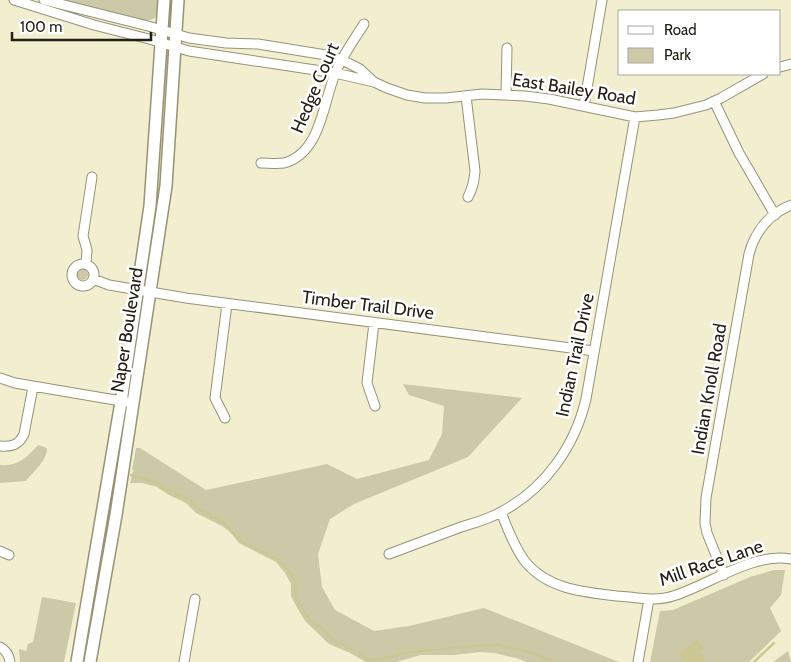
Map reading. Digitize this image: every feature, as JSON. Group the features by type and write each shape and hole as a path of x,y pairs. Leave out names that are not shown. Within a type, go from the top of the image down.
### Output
{"main road":[{"name":"Naper Boulevard","path":"76,662 121,402 150,206 164,0"},
{"name":"Naper Boulevard","path":"90,662 116,515 166,186 178,0"}],"street":[{"name":"East Bailey Road","path":"14,0 94,25 189,51 335,73 374,82 397,92 418,97 446,98 480,94 506,95 549,99 635,116 674,113 706,105 750,77"},
{"name":"East Bailey Road","path":"44,0 189,38 226,44 258,44 326,56 342,60 363,71 374,82"},
{"path":"584,106 602,0"},
{"name":"Hedge Court","path":"260,163 285,162 305,150 312,141 320,124 335,73 364,24"},
{"path":"506,95 507,48"},
{"path":"466,96 475,171 474,182 468,197"},
{"path":"714,101 739,153 775,214"},
{"name":"Indian Trail Drive","path":"389,554 500,512 521,499 540,483 570,443 583,410 635,116"},
{"path":"86,264 87,250 83,236 92,177"},
{"name":"Indian Knoll Road","path":"724,575 705,523 706,498 752,244 762,227 775,214 791,205"},
{"path":"82,263 86,264 93,268 94,279 90,284 82,286 75,282 72,273 75,267 82,263"},
{"name":"Timber Trail Drive","path":"94,279 108,285 227,304 594,351"},
{"path":"225,418 215,398 227,304"},
{"path":"374,323 367,384 375,406"},
{"path":"0,378 33,387 133,403"},
{"path":"0,446 14,446 22,438 33,387"},
{"name":"Mill Race Lane","path":"500,512 515,546 524,560 550,582 584,592 658,599 675,596 762,560 791,559"},
{"path":"184,662 195,599"},
{"path":"638,662 649,599"},
{"path":"0,647 9,656 10,662"}],"green space":[{"path":"60,0 160,0 159,11 156,17 145,20"},
{"path":"80,268 84,268 88,274 84,280 80,280 76,276 76,272"},
{"path":"403,384 522,398 468,457 354,504 330,519 318,554 322,587 335,610 374,631 409,626 484,608 619,662 527,662 494,653 481,652 454,655 421,655 396,662 366,662 329,644 305,621 291,596 291,584 276,562 239,543 222,526 196,513 186,503 157,487 142,483 130,483 133,471 135,471 132,470 136,448 140,448 206,490 327,464 357,479 429,460 442,434 444,406 409,395"},
{"path":"38,445 47,448 45,457 40,466 26,481 0,483 0,465 17,463"},
{"path":"774,570 785,570 781,595 770,608 781,631 749,662 650,662 660,611 673,610 750,577"},
{"path":"42,597 76,603 64,662 20,662 19,649 26,651 28,644 33,642"},
{"path":"788,651 791,662 773,662"}],"shaded area":[{"path":"696,639 704,647 700,652 709,662 685,662 679,655"}],"waterway":[{"path":"131,475 158,483 161,487 189,500 197,508 224,523 242,542 280,560 296,583 295,597 311,622 319,626 337,643 370,660 403,653 498,645 526,651 555,662"},
{"path":"754,662 774,643"}]}
